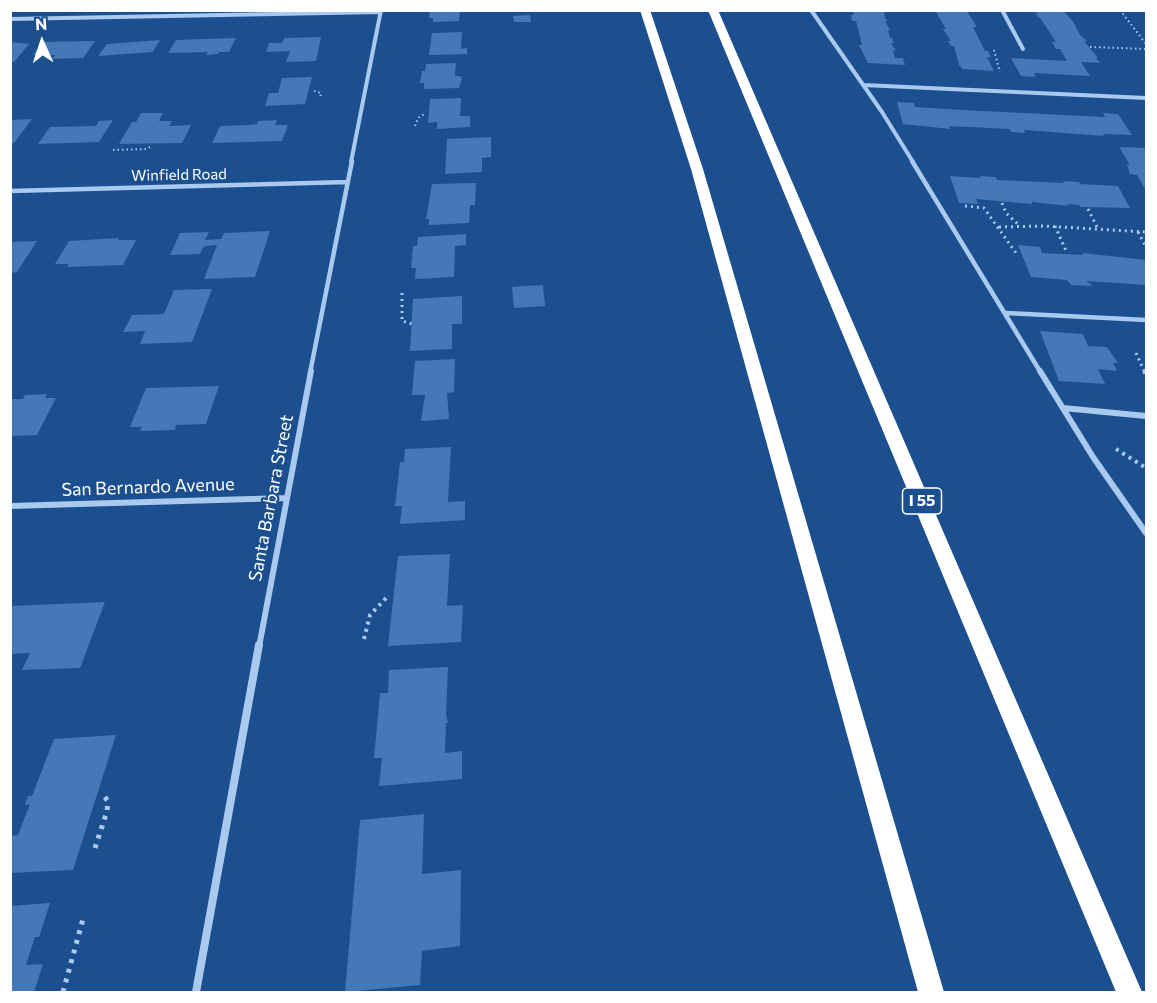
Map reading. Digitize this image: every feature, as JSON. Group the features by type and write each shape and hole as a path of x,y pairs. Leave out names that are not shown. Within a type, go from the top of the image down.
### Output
{"highway":[{"path":"645,10 697,169 931,993"},
{"name":"I 55","path":"713,10 1129,993"}],"street":[{"path":"811,10 839,53 863,84 1093,457 1146,533"},
{"path":"1002,10 1023,49"},
{"path":"10,19 381,11"},
{"name":"Santa Barbara Street","path":"196,993 286,498 381,11"},
{"path":"863,84 1146,98"},
{"name":"Winfield Road","path":"10,191 348,182"},
{"path":"1006,313 1146,320"},
{"path":"1063,408 1146,416"},
{"name":"San Bernardo Avenue","path":"10,506 286,498"}],"path":[{"path":"1120,10 1146,44"},
{"path":"1090,47 1146,49"},
{"path":"314,91 321,93 320,99"},
{"path":"415,126 418,118 426,113"},
{"path":"113,150 146,149 152,146"},
{"path":"1002,203 1006,213 1021,226"},
{"path":"961,205 984,208 1016,253"},
{"path":"1088,209 1098,229"},
{"path":"1055,226 1067,253"},
{"path":"999,227 1055,226 1146,232"},
{"path":"1138,232 1146,247"},
{"path":"402,293 402,321 412,324"},
{"path":"1136,353 1146,375"},
{"path":"1113,447 1146,468"},
{"path":"364,639 370,615 387,597"},
{"path":"95,848 107,811 108,801 103,795"},
{"path":"63,993 83,919"}],"building":[{"path":"430,10 460,10 459,21 433,22 433,18 429,18"},
{"path":"853,10 884,10 890,38 894,43 891,43 896,51 893,50 895,58 903,58 905,65 868,63 859,45 862,45 856,21 852,21"},
{"path":"938,10 966,10 977,27 973,27 985,51 988,51 991,57 987,57 994,71 963,69 959,65 954,46 951,46 948,41 951,41 936,12"},
{"path":"1036,10 1063,10 1074,23 1100,63 1081,62 1090,76 1034,73 1036,77 1021,76 1011,58 1067,61 1060,49 1056,49 1052,42 1056,42 1041,19 1034,13 1038,14"},
{"path":"530,15 531,22 514,22 513,16"},
{"path":"462,32 461,49 467,48 467,54 429,55 432,33"},
{"path":"321,37 316,61 286,62 290,51 266,52 269,43 282,43 284,38"},
{"path":"236,38 229,52 206,55 208,52 168,53 176,40"},
{"path":"160,40 153,52 98,56 107,44"},
{"path":"95,41 83,58 52,59 55,55 33,55 43,42"},
{"path":"10,42 29,44 14,62 10,62"},
{"path":"456,63 455,76 460,76 462,79 459,88 424,89 424,83 420,83 426,64"},
{"path":"312,77 305,104 265,106 269,93 278,93 282,78"},
{"path":"461,98 460,116 470,116 470,127 437,129 437,122 428,123 430,99"},
{"path":"897,102 914,103 915,107 962,110 1105,117 1103,113 1118,114 1132,135 1103,134 1104,136 1024,130 1025,133 1012,132 1009,129 949,126 950,129 903,124"},
{"path":"141,113 163,113 159,121 172,121 169,126 191,125 182,143 119,144 132,122 136,122"},
{"path":"32,119 14,143 10,143 10,120"},
{"path":"113,120 99,142 38,144 50,127 96,126 99,121"},
{"path":"277,120 275,125 288,125 282,141 212,143 220,126 250,125 257,124 258,121"},
{"path":"491,137 491,157 482,158 482,172 445,174 447,139"},
{"path":"1119,147 1146,148 1146,191 1137,175 1130,174 1127,164 1130,165"},
{"path":"950,176 1118,186 1130,208 1081,207 1067,204 1068,206 976,199 978,204 959,203"},
{"path":"476,183 475,205 470,205 469,223 429,225 429,219 426,219 432,184"},
{"path":"270,231 255,277 204,279 217,245 204,246 200,254 170,255 180,233 209,232 205,240 221,239 224,233"},
{"path":"466,234 466,245 455,246 454,277 415,279 416,268 411,268 413,246 417,246 418,237"},
{"path":"119,238 118,240 136,240 123,265 67,267 69,264 55,264 69,241"},
{"path":"37,241 17,272 10,273 10,242"},
{"path":"1018,245 1040,247 1042,253 1083,255 1082,253 1146,260 1146,285 1086,281 1093,286 1071,285 1067,280 1031,277"},
{"path":"543,285 545,306 514,308 512,287"},
{"path":"212,289 192,342 140,344 145,331 123,332 132,315 164,314 174,290"},
{"path":"462,296 462,324 452,324 452,349 410,351 413,299"},
{"path":"1040,331 1083,334 1088,346 1107,347 1118,363 1113,363 1117,371 1098,369 1105,384 1059,381"},
{"path":"455,359 454,392 447,393 449,419 421,421 425,395 412,395 415,361"},
{"path":"219,386 206,424 176,425 175,430 140,431 142,427 130,427 146,388"},
{"path":"47,394 45,398 56,398 37,435 10,436 10,399 23,399 25,395"},
{"path":"451,447 448,502 465,501 465,520 400,524 402,506 395,506 400,462 404,462 405,449"},
{"path":"450,554 447,606 463,605 461,642 388,646 398,556"},
{"path":"105,602 80,668 22,670 30,653 10,654 10,606"},
{"path":"448,667 446,715 448,723 446,723 445,753 462,751 462,779 379,786 382,758 374,758 380,693 388,693 389,670"},
{"path":"116,735 73,870 10,873 10,836 18,835 30,804 25,805 28,796 32,796 54,739"},
{"path":"424,814 422,874 461,870 460,946 422,951 420,985 345,992 360,820"},
{"path":"50,903 39,937 35,937 26,965 43,964 34,992 10,992 10,906"}]}
